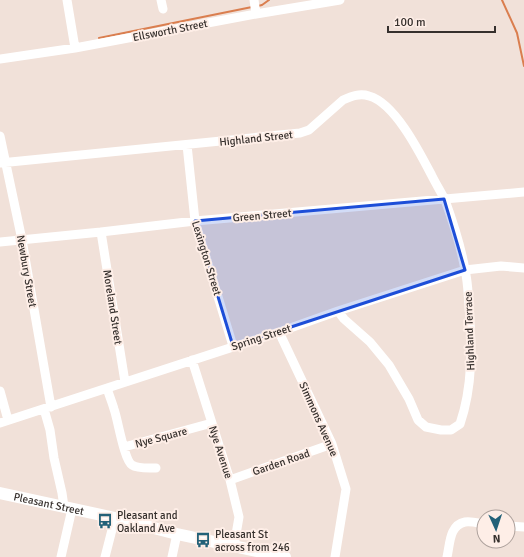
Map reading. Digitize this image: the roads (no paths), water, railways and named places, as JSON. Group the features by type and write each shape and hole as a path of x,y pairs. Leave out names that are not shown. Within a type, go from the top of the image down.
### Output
{"main road":[{"name":"Pleasant Street","path":"0,493 115,518 177,534 285,557"}],"street":[{"path":"67,0 75,48"},
{"name":"Ellsworth Street","path":"0,59 75,48 255,7 340,0"},
{"name":"Highland Street","path":"3,162 300,133 309,130 344,100 356,95 370,96 384,105 400,122 422,157 444,199 465,270"},
{"name":"Newbury Street","path":"0,136 3,162 22,240 54,458 62,493 68,508"},
{"name":"Lexington Street","path":"187,145 195,221 233,346"},
{"name":"Green Street","path":"0,242 195,221 524,192"},
{"name":"Moreland Street","path":"101,232 126,382"},
{"name":"Spring Street","path":"4,422 233,346 280,332 338,310 465,270 501,266 524,268"},
{"name":"Highland Terrace","path":"338,310 344,319 370,342 389,365 409,399 418,420 426,427 451,430 460,424 465,409 469,386 472,351 465,270"},
{"name":"Simmons Avenue","path":"280,332 332,444 346,489 334,557"},
{"name":"Nye Avenue","path":"192,360 230,480 239,517 234,546"},
{"name":"Nye Square","path":"107,388 115,409 124,448 212,423"},
{"path":"0,391 4,422"},
{"name":"Garden Road","path":"230,480 332,444"},
{"path":"124,448 128,461 132,465 141,468 156,468"},
{"path":"61,557 68,508"},
{"path":"105,557 115,518"},
{"path":"447,557 452,531 457,525 465,522 476,523"},
{"path":"172,557 177,534"}],"waterway":[{"path":"258,6 269,0"},
{"path":"502,0 517,33 524,66"},
{"path":"99,38 252,7"}],"place":[{"name":"Pleasant and Oakland Ave","path":"105,521"},
{"name":"Pleasant St across from 246","path":"203,540"}]}
